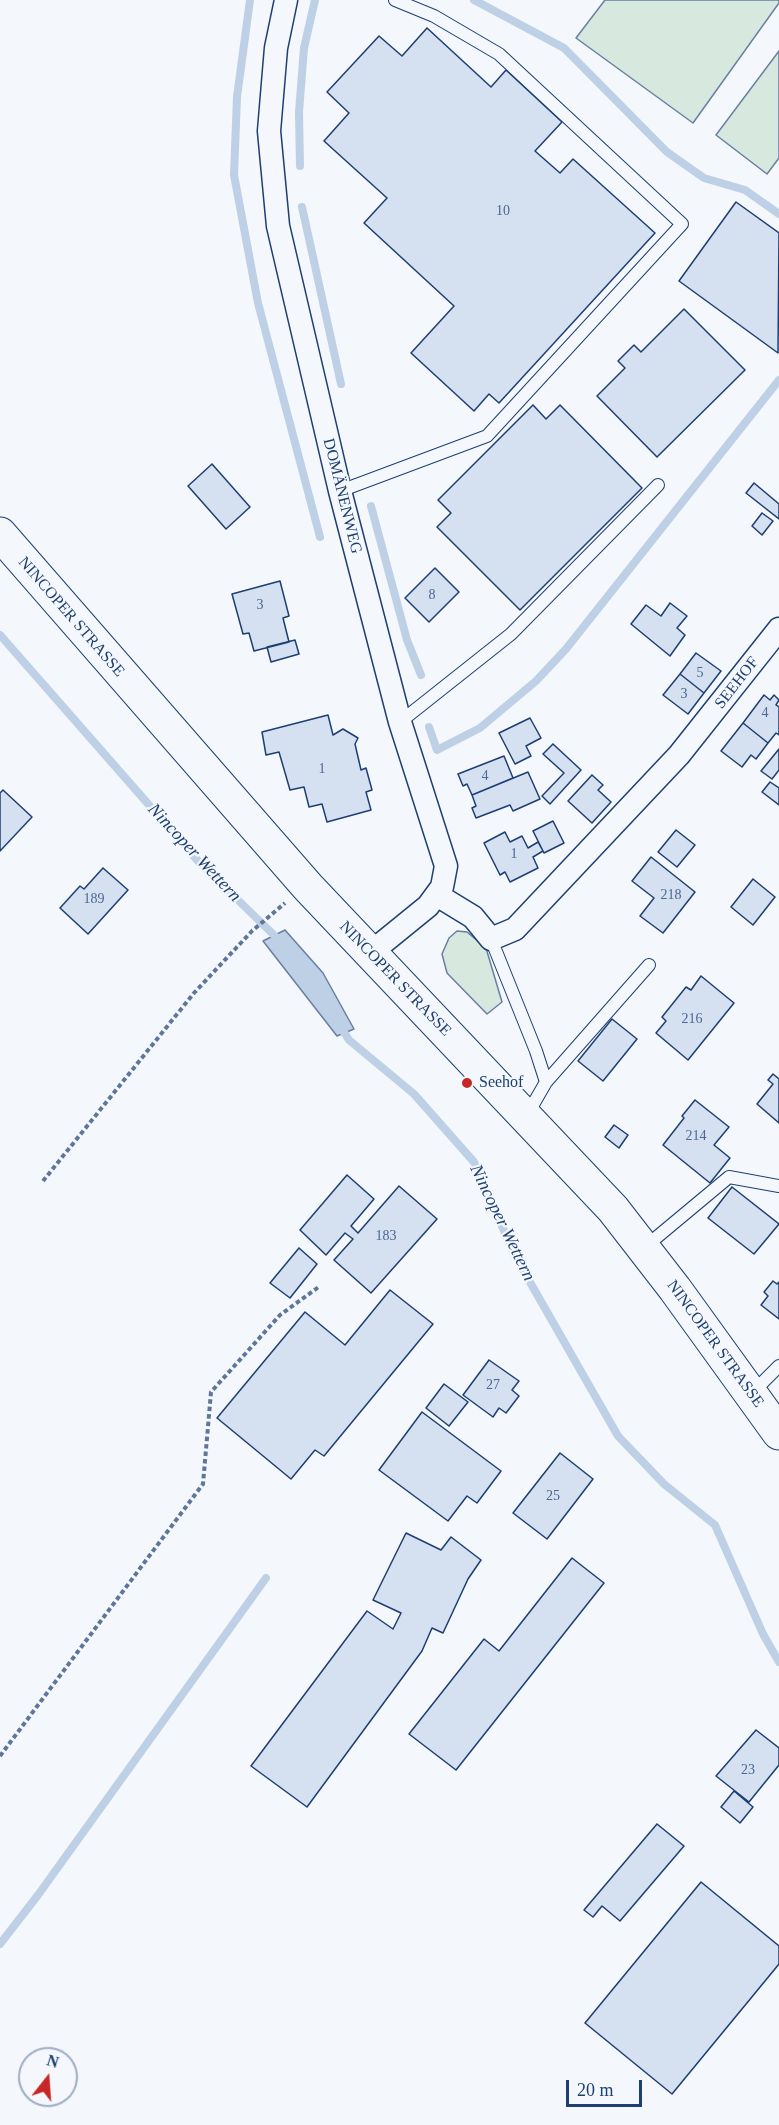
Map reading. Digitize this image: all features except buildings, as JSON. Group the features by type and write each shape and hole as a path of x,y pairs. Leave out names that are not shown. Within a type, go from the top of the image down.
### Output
{"main road":[{"name":"NINCOPER STRASSE","path":"0,534 175,736 369,954 527,1116 613,1209 779,1432"}],"street":[{"name":"DOMÄNENWEG","path":"286,0 276,48 268,131 278,226 340,492 400,722 446,866 445,877 437,895 405,926 369,954"},
{"name":"SEEHOF","path":"491,939 515,929 679,756 779,629"},
{"path":"437,895 474,917 491,939"}],"lane":[{"path":"340,492 487,435 682,224 499,54 435,16 395,0"},
{"path":"400,722 511,634 658,485"},
{"path":"491,939 546,1082"},
{"path":"527,1116 546,1082 649,965"},
{"path":"643,1248 729,1177 779,1186"},
{"path":"751,1394 779,1366"}],"path":[{"path":"43,1181 194,993 272,911"},
{"path":"0,1756 204,1485 211,1392 280,1315 320,1286"}],"shaded area":[{"path":"605,0 779,0 779,3 693,123 576,38"},
{"path":"779,51 779,158 767,174 716,135"},
{"path":"457,931 467,932 486,948 502,1002 487,1014 447,973 442,954 449,938"}],"water":[{"path":"285,930 323,973 354,1029 337,1036 263,941"}],"waterway":[{"path":"250,0 237,97 234,175 258,303 320,537"},
{"path":"300,166 299,112 304,48 315,0"},
{"path":"474,0 564,48 667,152 704,178 745,190 779,214"},
{"path":"302,207 341,384"},
{"path":"429,727 437,750 480,728 536,681 566,649 779,380"},
{"path":"371,506 407,640 421,675"},
{"name":"Nincoper Wettern","path":"0,635 199,862 280,941"},
{"name":"Nincoper Wettern","path":"340,1026 349,1040 414,1094 474,1162 515,1256 618,1436 664,1484 715,1525 763,1634 779,1662"},
{"path":"0,1944 38,1895 266,1578"}],"place":[{"name":"Seehof","path":"467,1083"}]}
